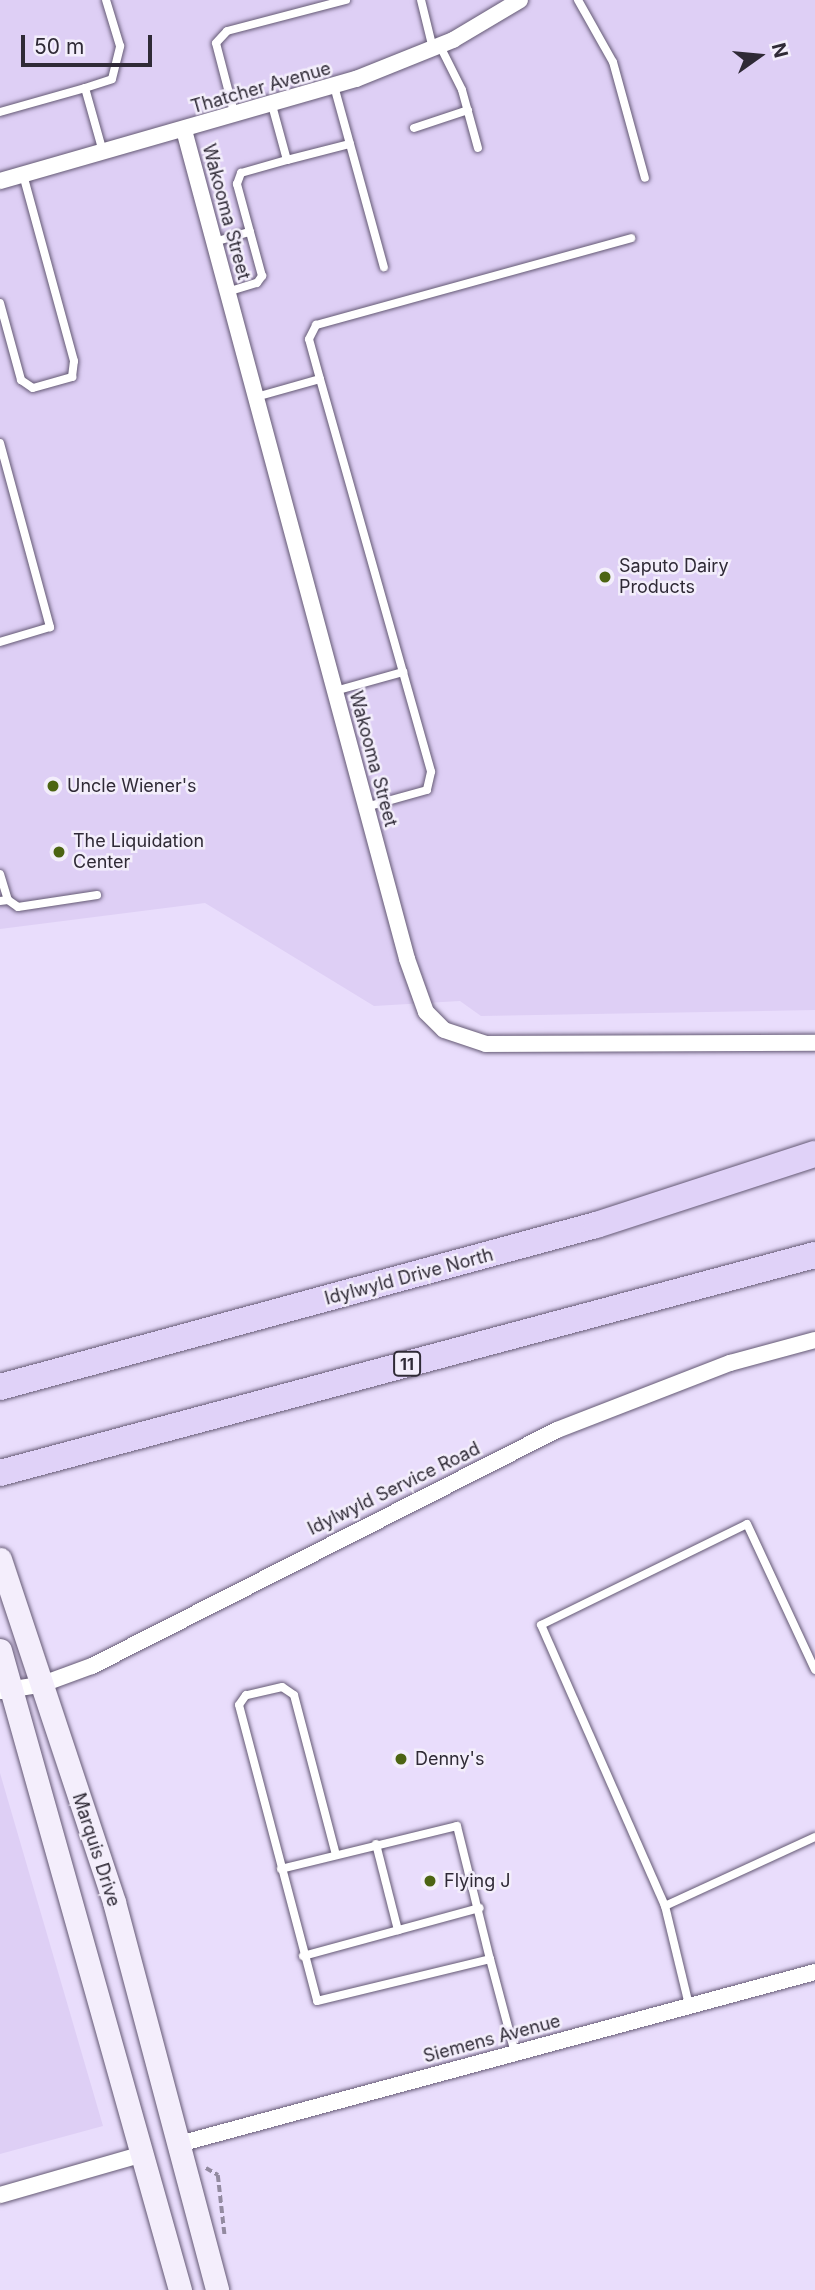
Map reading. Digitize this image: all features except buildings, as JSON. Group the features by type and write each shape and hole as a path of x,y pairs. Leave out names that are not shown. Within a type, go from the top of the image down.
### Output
{"highway":[{"name":"Idylwyld Drive North","path":"0,1387 596,1225 815,1154"},
{"name":"11","path":"0,1473 815,1255"}],"main road":[{"name":"Marquis Drive","path":"0,1559 114,1902 217,2290"},
{"name":"Marquis Drive","path":"0,1650 6,1692 144,2154 180,2290"},
{"path":"144,2154 179,2144"}],"street":[{"name":"Thatcher Avenue","path":"0,181 334,86 437,48 520,0"},
{"name":"Wakooma Street","path":"184,130 415,987 426,1012 444,1030 486,1044 815,1043"},
{"name":"Idylwyld Service Road","path":"6,1692 40,1685 121,1652 557,1430 730,1363 815,1340"},
{"name":"Siemens Avenue","path":"179,2144 815,1972"},
{"path":"0,2194 144,2154"}],"lane":[{"path":"0,112 112,79 120,46 106,0"},
{"path":"235,116 216,43 227,32 346,0"},
{"path":"421,0 437,48 468,110 478,148"},
{"path":"578,0 613,62 645,178"},
{"path":"334,86 384,267"},
{"path":"85,88 103,152"},
{"path":"272,105 287,160"},
{"path":"414,128 468,110"},
{"path":"227,292 257,283 262,276 237,184 241,173 350,144"},
{"path":"0,303 21,380 33,388 72,377 74,361 23,174"},
{"path":"214,242 250,232"},
{"path":"366,807 427,790 431,772 309,339 316,325 631,238"},
{"path":"256,397 320,379"},
{"path":"0,443 50,627 0,642"},
{"path":"335,691 403,672"},
{"path":"0,874 4,901 18,907 97,895"},
{"path":"690,2005 665,1906 541,1625 747,1524 815,1671"},
{"path":"336,1855 294,1695 282,1687 246,1696 239,1705 314,1996 322,2002 490,1959"},
{"path":"281,1869 457,1826 515,2053"},
{"path":"665,1906 815,1837"},
{"path":"376,1844 398,1930"},
{"path":"303,1956 480,1908"}],"shaded area":[{"path":"0,0 815,0 815,1010 481,1016 460,1001 374,1006 205,903 0,929"},
{"path":"0,1773 103,2126 0,2154"}],"place":[{"name":"Saputo Dairy Products","path":"605,577"},
{"name":"Uncle Wiener's","path":"53,786"},
{"name":"The Liquidation Center","path":"59,852"},
{"name":"Denny's","path":"401,1759"},
{"name":"Flying J","path":"430,1881"}]}
